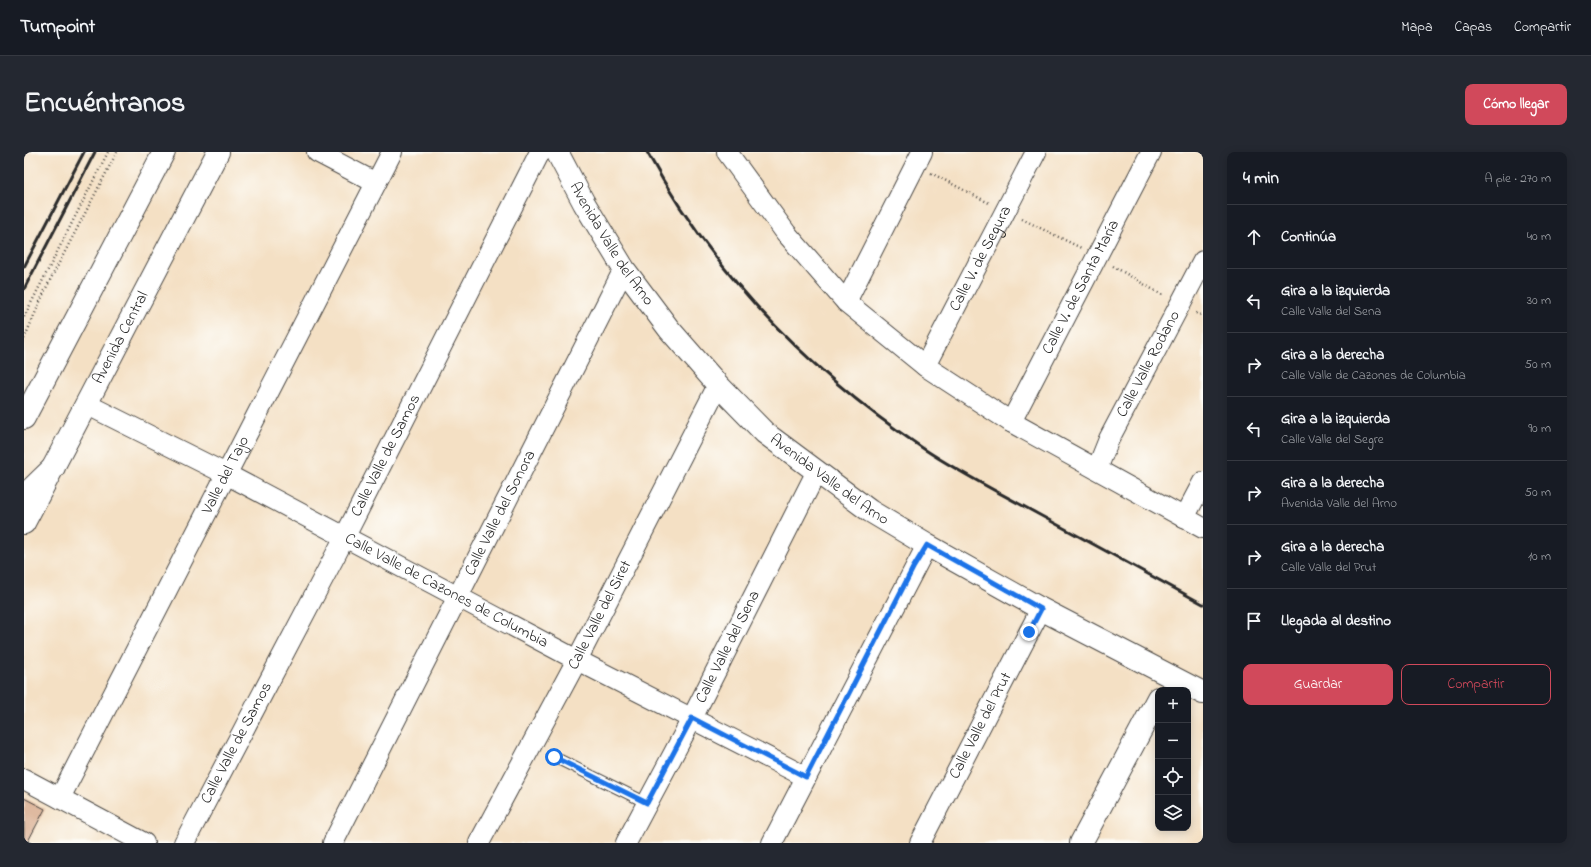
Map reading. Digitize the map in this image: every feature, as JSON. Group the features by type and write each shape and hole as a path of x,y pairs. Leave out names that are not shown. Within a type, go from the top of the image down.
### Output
{"main road":[{"path":"24,418 164,152"},
{"name":"Avenida Central","path":"24,523 218,152"},
{"name":"Avenida Valle del Arno","path":"557,152 584,203 624,269 669,329 718,385 764,432 870,510 927,545 1166,682 1203,693"},
{"path":"24,496 54,467"},
{"path":"1081,843 1155,704"}],"street":[{"path":"317,152 376,183"},
{"name":"Valle del Tajo","path":"60,798 392,152"},
{"name":"Calle Valle de Samos","path":"184,843 344,537 540,152"},
{"path":"727,152 786,233 846,302 925,366 1011,422 1203,528"},
{"name":"Calle V. de Segura","path":"925,366 1036,152"},
{"name":"Calle V. de Santa María","path":"1011,422 1151,152"},
{"path":"846,302 918,158"},
{"name":"Calle Valle Rodano","path":"1097,469 1109,438 1203,261"},
{"name":"Calle Valle del Sonora","path":"333,843 624,269"},
{"name":"Calle Valle del Siret","path":"479,843 576,660 718,385"},
{"name":"Calle Valle de Cazones de Columbia","path":"86,404 226,474 459,596 576,660 806,777"},
{"name":"Calle Valle del Sena","path":"626,843 692,718 817,471"},
{"path":"1184,518 1203,482"},
{"path":"772,843 913,568 927,545"},
{"name":"Calle Valle del Prut","path":"920,843 1041,609"},
{"path":"24,780 144,843"}],"lane":[{"path":"554,757 647,803"}],"path":[{"path":"24,317 108,152"},
{"path":"24,339 46,288 117,152"},
{"path":"918,158 1005,211 1096,256 1179,305 1203,316"}],"building":[{"path":"24,798 45,809 27,843 24,843"}],"railway":[{"path":"24,267 84,152"},
{"path":"24,289 95,152"},
{"path":"647,152 673,196 702,239 733,279 767,317 803,353 841,387 882,419 951,466 1203,604"}],"route":[{"path":"554,757 647,803 692,718 806,777 913,568 927,545 1041,609 1029,632"}]}
